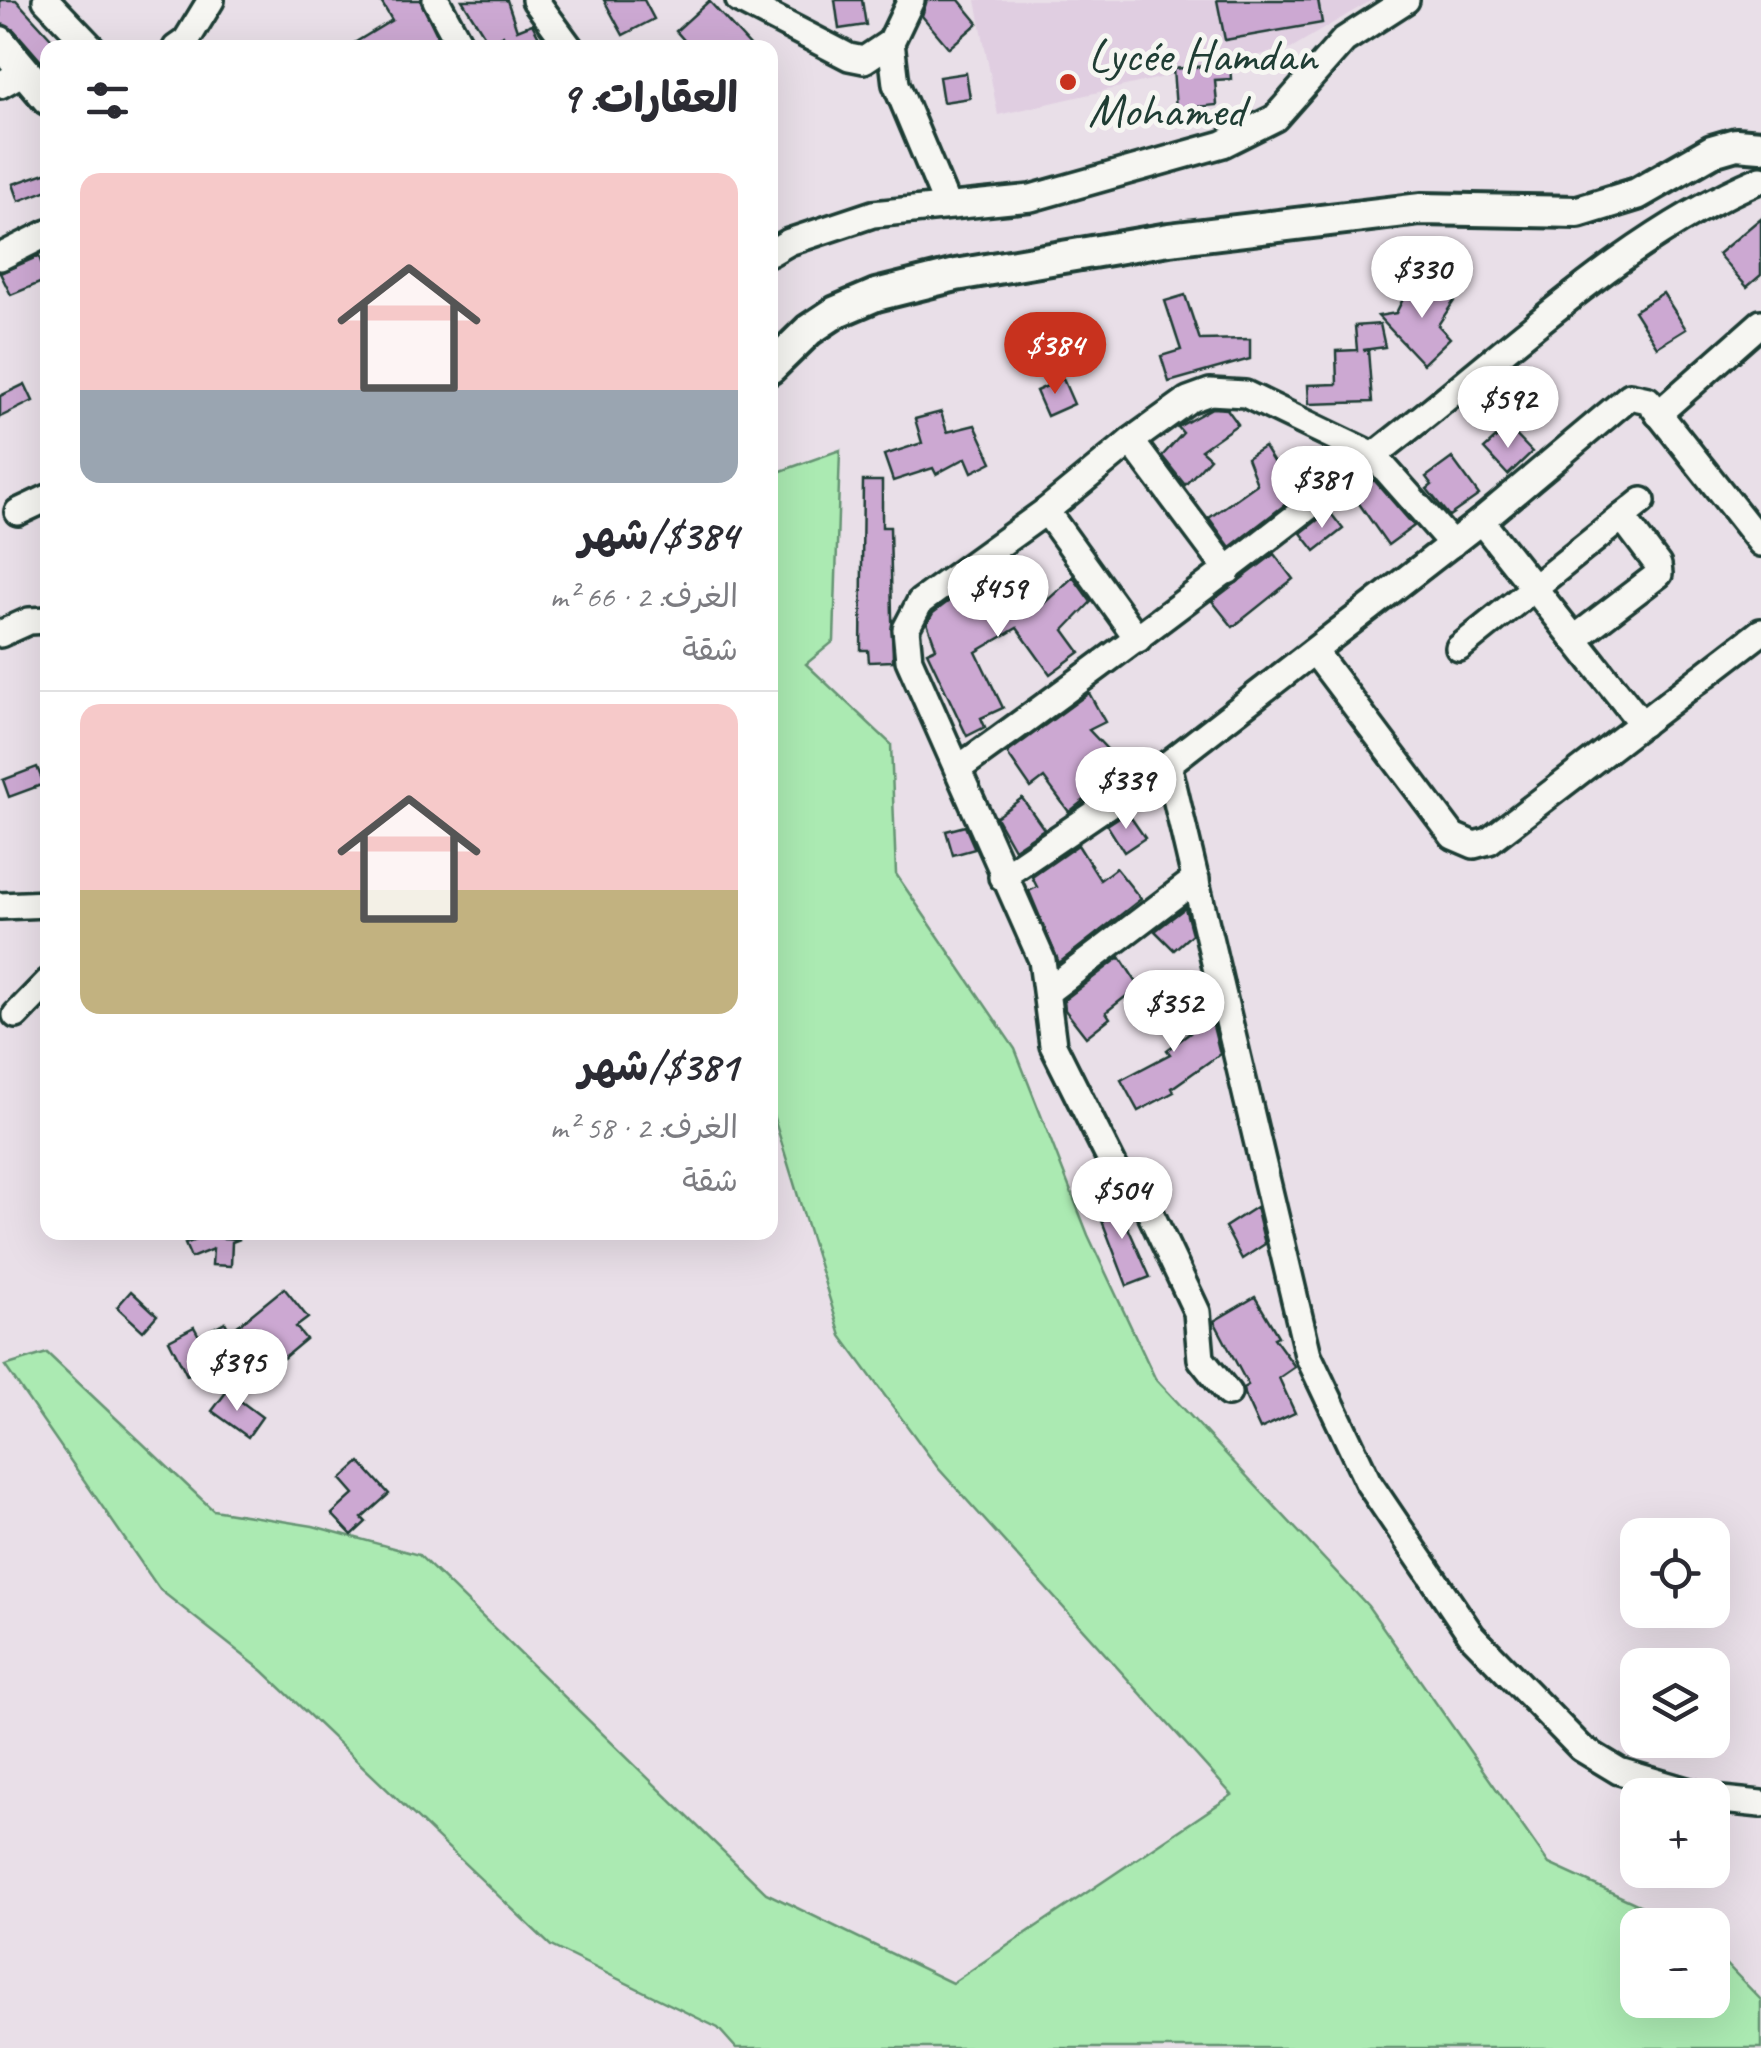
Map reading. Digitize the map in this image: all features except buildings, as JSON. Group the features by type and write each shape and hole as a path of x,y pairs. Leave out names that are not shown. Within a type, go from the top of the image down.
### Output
{"main road":[{"path":"0,42 12,78 40,95"},
{"path":"778,360 809,330 836,312 876,295 956,275 1169,238 1421,209 1578,212 1637,194 1712,151 1736,144 1761,146"}],"street":[{"path":"46,0 84,40"},
{"path":"186,40 211,0"},
{"path":"436,0 458,40"},
{"path":"535,0 564,40"},
{"path":"739,0 864,60 890,42 910,0"},
{"path":"778,249 874,214 946,203 1031,198 1223,144 1274,118 1344,40 1406,0"},
{"path":"890,42 896,84 946,203"},
{"path":"959,768 1228,571 1612,268 1695,210 1761,179"},
{"path":"0,257 40,236"},
{"path":"1658,414 1761,323"},
{"path":"1228,1393 1200,1356 1197,1312 1147,1206 1120,1180 1053,1045 1043,965 909,660 906,630 920,602 1199,395 1233,391 1374,456 1452,544"},
{"path":"1002,877 1168,764 1481,521 1626,398 1644,397 1761,543"},
{"path":"1132,441 1228,571"},
{"path":"18,512 40,502"},
{"path":"1459,648 1632,509 1659,574 1574,638"},
{"path":"1046,511 1138,639"},
{"path":"1481,521 1642,724"},
{"path":"0,634 40,620"},
{"path":"1314,651 1453,836 1467,844 1489,841 1761,632"},
{"path":"1168,764 1308,1356 1368,1482 1472,1636 1580,1748 1619,1771 1643,1778"},
{"path":"1046,992 1196,879"},
{"path":"0,906 40,904"},
{"path":"16,1015 40,990"},
{"path":"1730,1801 1761,1804"}],"shaded area":[{"name":"Lycée Hamdan Mohamed","path":"976,0 1372,0 1291,48 998,115"}],"green space":[{"path":"840,450 834,641 806,664 891,744 896,874 1015,1049 1088,1235 1155,1378 1368,1606 1549,1864 1646,1908 1620,1908 1620,2018 1730,2018 1730,1968 1761,2000 1761,2048 736,2048 718,2028 551,1946 263,1671 160,1590 5,1366 47,1353 213,1510 313,1526 419,1555 766,1893 952,1983 1232,1795 938,1468 841,1336 778,1131 778,472"}],"place":[{"name":"Lycée Hamdan Mohamed","path":"1068,82"}]}
